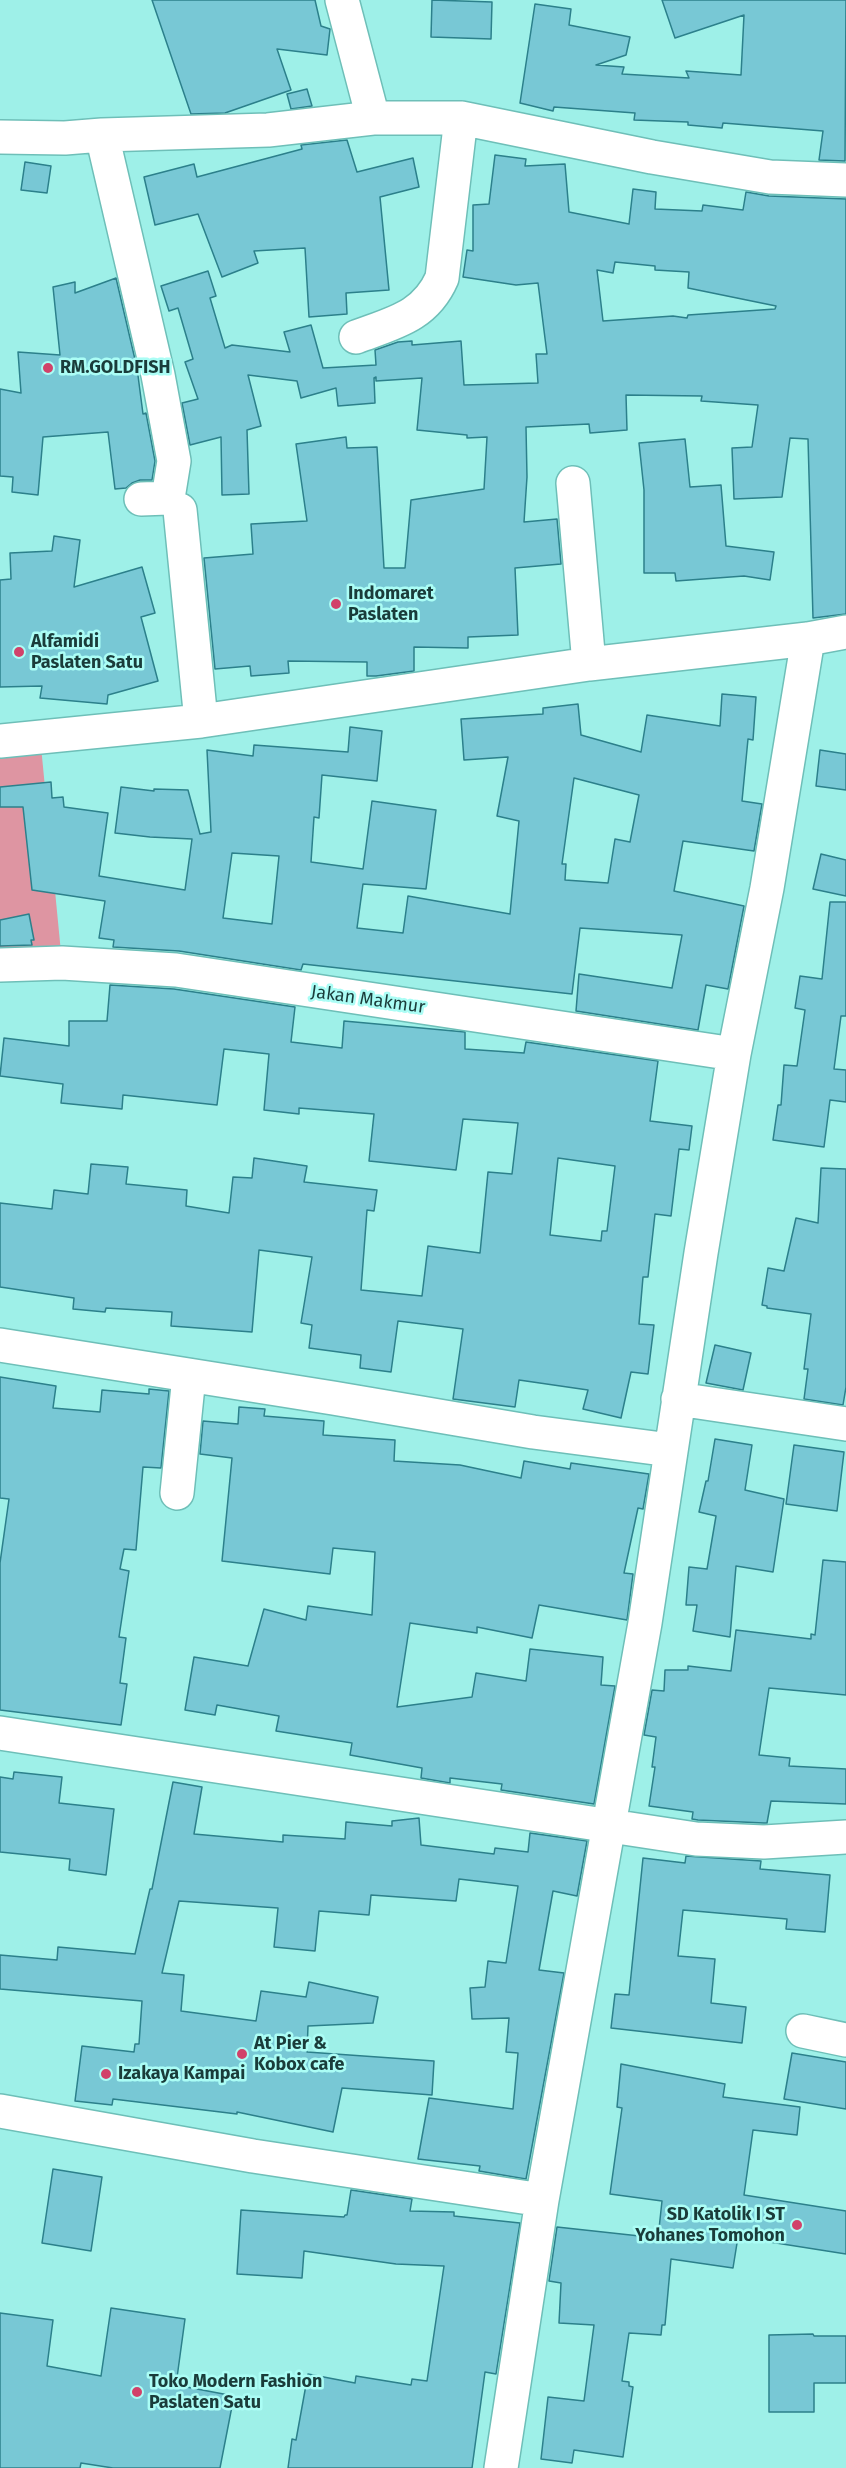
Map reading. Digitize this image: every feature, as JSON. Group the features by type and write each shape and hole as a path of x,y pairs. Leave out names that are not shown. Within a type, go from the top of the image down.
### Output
{"street":[{"path":"342,0 373,118"},
{"path":"0,137 65,138 268,130 373,118 460,118 651,157 770,177 846,180"},
{"path":"356,338 401,321 420,309 436,293 442,278 460,118"},
{"path":"102,135 156,364 174,461 168,498 141,499"},
{"path":"573,483 589,664"},
{"path":"180,510 201,721"},
{"path":"0,741 201,721 589,664 808,639 846,632"},
{"path":"501,2468 542,2200 581,1971 610,1826 645,1623 670,1450 734,1054 767,888 808,639"},
{"name":"Jakan Makmur","path":"0,965 102,964 176,970 734,1054"},
{"path":"0,1345 532,1432 670,1450"},
{"path":"177,1492 189,1376"},
{"path":"678,1400 846,1424"},
{"path":"0,1733 726,1842 846,1837"},
{"path":"803,2031 846,2040"},
{"path":"0,2111 253,2156 542,2200"}],"shaded area":[{"path":"40,736 62,963 0,965 0,741"}],"building":[{"path":"152,0 315,0 321,26 330,29 327,55 277,49 291,90 225,113 191,114"},
{"path":"432,0 492,2 491,39 431,37"},
{"path":"662,0 846,0 845,161 819,160 823,131 723,123 722,128 688,125 688,122 634,120 635,113 554,107 553,111 520,103 535,4 571,9 569,25 630,37 626,55 596,65 624,67 622,74 689,78 686,71 741,75 744,15 675,38"},
{"path":"307,89 312,106 291,109 287,94"},
{"path":"347,140 357,172 413,158 419,187 380,197 389,290 346,293 347,314 309,317 305,248 254,251 258,263 222,277 198,214 155,225 144,177 194,164 197,177 302,149 301,145"},
{"path":"495,155 526,159 525,166 565,164 569,212 629,224 633,189 656,192 655,209 702,211 703,205 743,210 746,192 769,196 846,199 846,614 813,618 808,439 790,438 782,497 734,499 732,448 752,447 758,405 701,401 702,396 626,395 627,430 590,433 589,424 526,427 527,477 524,522 557,519 561,564 515,568 518,635 468,637 468,648 414,647 414,671 376,676 367,676 367,662 288,661 289,673 251,676 250,666 215,669 204,558 253,554 251,524 307,521 296,444 346,437 347,448 377,447 384,568 405,568 411,500 484,489 487,437 467,438 467,435 417,430 422,378 376,381 376,377 374,378 375,403 338,406 336,388 301,398 297,381 248,375 261,426 247,430 249,494 222,495 221,437 190,445 182,403 198,399 185,362 193,359 178,308 169,311 161,286 208,271 216,296 210,298 225,348 232,345 290,352 284,332 311,325 323,368 376,365 375,350 398,342 412,341 412,345 461,341 464,385 538,383 536,354 547,354 538,283 516,285 463,277 467,250 473,251 473,205 489,204","holes":["615,262 655,266 655,270 689,272 688,288 776,306 775,309 688,315 687,318 673,316 603,321 597,270 613,273"]},
{"path":"25,162 51,166 47,193 21,190"},
{"path":"116,278 137,368 143,414 146,413 155,461 152,480 140,480 126,488 115,489 108,432 43,437 38,495 12,492 13,477 0,476 0,389 21,393 18,352 60,355 53,287 75,282 75,293"},
{"path":"685,439 690,487 721,485 726,546 774,552 770,580 744,576 676,581 675,573 644,573 644,490 639,443"},
{"path":"54,536 80,540 74,587 142,567 155,613 141,617 158,681 108,695 107,704 40,698 42,686 0,687 0,580 11,579 10,553 52,551"},
{"path":"722,694 756,697 753,740 748,739 742,801 762,804 754,851 683,841 674,891 744,906 728,989 706,985 698,1030 576,1011 579,974 672,988 682,935 580,928 572,994 303,964 301,970 179,951 113,947 114,940 99,938 105,901 32,890 23,807 0,807 0,787 51,782 52,798 63,797 64,807 108,813 99,876 185,890 192,839 115,833 121,787 154,791 154,789 188,790 200,834 211,832 207,750 253,756 254,745 348,752 350,727 382,731 377,781 322,775 319,818 314,817 311,862 363,869 372,801 436,810 426,889 363,884 357,928 403,933 408,896 510,914 519,821 497,816 508,757 464,760 461,719 543,714 543,708 578,704 581,735 641,752 647,715 720,726","holes":["574,778 639,795 630,842 615,839 608,883 565,880 566,864 562,864","232,853 279,856 272,924 223,918"]},
{"path":"820,750 846,754 846,790 816,786"},
{"path":"821,854 846,860 846,896 813,889"},
{"path":"830,902 846,902 846,1016 841,1016 834,1069 846,1070 846,1102 830,1100 824,1147 773,1140 778,1105 781,1105 784,1065 797,1066 805,1010 795,1008 800,976 822,979"},
{"path":"29,914 34,940 31,940 32,945 0,946 0,920"},
{"path":"110,985 174,989 295,1007 291,1042 342,1048 344,1021 465,1032 465,1049 524,1053 526,1042 658,1061 650,1121 692,1126 689,1150 679,1149 671,1216 655,1214 648,1277 643,1277 639,1324 654,1325 648,1374 631,1372 621,1418 583,1409 588,1390 519,1380 515,1407 453,1399 463,1329 398,1321 391,1372 360,1368 361,1355 309,1348 312,1325 301,1323 312,1257 259,1250 252,1332 171,1326 172,1312 106,1308 105,1312 73,1309 74,1298 0,1287 0,1203 52,1209 54,1190 88,1194 91,1164 128,1167 126,1184 187,1190 186,1206 229,1213 233,1177 252,1178 254,1158 307,1166 304,1182 377,1190 374,1211 367,1210 361,1290 422,1296 428,1246 480,1253 488,1172 512,1174 518,1123 463,1119 456,1170 369,1161 374,1114 299,1108 299,1114 264,1110 269,1054 224,1049 217,1105 123,1095 122,1109 61,1103 63,1084 0,1076 4,1038 69,1046 69,1021 107,1021","holes":["558,1158 615,1166 607,1231 602,1231 601,1241 550,1235"]},
{"path":"821,1168 846,1169 846,1387 843,1405 804,1399 808,1369 804,1369 811,1314 767,1308 762,1305 768,1268 784,1271 796,1218 818,1223"},
{"path":"715,1345 751,1353 743,1390 706,1383"},
{"path":"0,1377 56,1386 53,1408 100,1412 102,1390 149,1394 149,1389 169,1391 161,1468 143,1467 136,1550 124,1549 120,1569 129,1571 119,1637 126,1638 120,1683 127,1684 121,1725 0,1710 0,1563 9,1499 0,1498"},
{"path":"239,1407 265,1409 264,1416 324,1421 323,1435 395,1440 394,1461 460,1465 521,1478 524,1461 570,1469 571,1463 649,1474 643,1509 638,1508 624,1573 633,1574 627,1620 539,1605 532,1638 477,1627 477,1633 410,1623 397,1707 472,1697 476,1673 526,1681 530,1649 603,1657 601,1685 615,1686 594,1804 501,1790 502,1784 450,1778 450,1783 421,1778 422,1768 350,1755 352,1743 276,1731 279,1716 217,1705 215,1715 185,1710 194,1657 248,1666 264,1609 306,1620 308,1606 372,1615 375,1552 333,1548 330,1574 222,1561 232,1458 200,1454 203,1421 238,1424"},
{"path":"715,1439 752,1445 745,1490 784,1499 773,1572 736,1566 730,1637 693,1631 697,1605 686,1605 689,1567 707,1569 716,1516 699,1512 706,1481 708,1481"},
{"path":"794,1445 844,1452 837,1511 786,1504"},
{"path":"823,1560 846,1562 846,1695 769,1688 759,1755 790,1758 789,1766 846,1769 846,1804 771,1801 767,1823 698,1820 692,1819 693,1812 649,1806 655,1767 652,1767 656,1737 644,1735 652,1690 664,1691 665,1670 688,1670 688,1666 731,1671 736,1630 811,1639 811,1634 815,1635"},
{"path":"14,1772 62,1777 59,1803 114,1809 106,1875 69,1870 70,1859 0,1852 0,1777 13,1779"},
{"path":"173,1782 202,1787 194,1834 283,1842 283,1835 345,1839 346,1822 392,1826 392,1821 419,1818 421,1845 494,1854 495,1848 528,1852 530,1833 587,1841 577,1896 553,1891 539,1970 564,1973 526,2179 479,2171 480,2166 418,2159 429,2098 513,2109 518,2053 506,2052 509,2018 472,2019 470,1988 485,1987 488,1961 506,1963 518,1886 459,1879 456,1901 371,1895 369,1915 319,1911 315,1951 274,1947 278,1908 179,1901 162,1973 184,1975 181,2011 256,2021 261,1991 306,1997 309,1982 378,1997 373,2023 308,2026 307,2052 434,2061 432,2095 342,2088 333,2132 237,2112 237,2114 113,2099 112,2105 75,2101 82,2046 134,2052 135,2044 139,2044 142,2001 0,1989 0,1955 57,1960 58,1947 135,1954 150,1889 152,1889"},
{"path":"686,1856 761,1861 760,1869 830,1875 825,1932 786,1929 787,1919 683,1910 678,1956 715,1959 711,2003 746,2007 742,2043 611,2028 615,1994 629,1995 643,1858 685,1863"},
{"path":"792,2053 846,2062 846,2109 784,2099"},
{"path":"621,2064 725,2084 723,2097 800,2107 797,2135 753,2130 744,2195 846,2211 846,2254 738,2237 733,2268 671,2259 665,2325 662,2325 661,2335 629,2333 622,2381 629,2382 629,2386 633,2387 623,2457 574,2450 572,2463 541,2459 548,2397 584,2401 594,2325 559,2323 561,2283 549,2281 557,2227 658,2238 662,2201 610,2194 622,2108 617,2107"},
{"path":"53,2169 102,2177 91,2251 42,2243"},
{"path":"351,2190 412,2199 410,2211 454,2212 454,2216 520,2223 496,2374 485,2372 472,2468 288,2468 292,2439 296,2440 308,2374 355,2383 356,2376 411,2385 412,2379 427,2381 444,2266 396,2264 304,2251 302,2278 237,2274 241,2210 344,2217 347,2215"},
{"path":"111,2308 185,2319 176,2385 234,2396 220,2468 113,2468 81,2463 80,2468 0,2468 0,2313 53,2320 47,2366 101,2376"},
{"path":"813,2334 814,2336 846,2336 846,2383 814,2383 814,2412 769,2412 769,2335"}],"place":[{"name":"RM.GOLDFISH","path":"48,368"},
{"name":"Indomaret Paslaten","path":"336,604"},
{"name":"Alfamidi Paslaten Satu","path":"19,652"},
{"name":"At Pier & Kobox cafe","path":"242,2054"},
{"name":"Izakaya Kampai","path":"106,2074"},
{"name":"SD Katolik I ST Yohanes Tomohon","path":"797,2225"},
{"name":"Toko Modern Fashion Paslaten Satu","path":"137,2392"}]}
